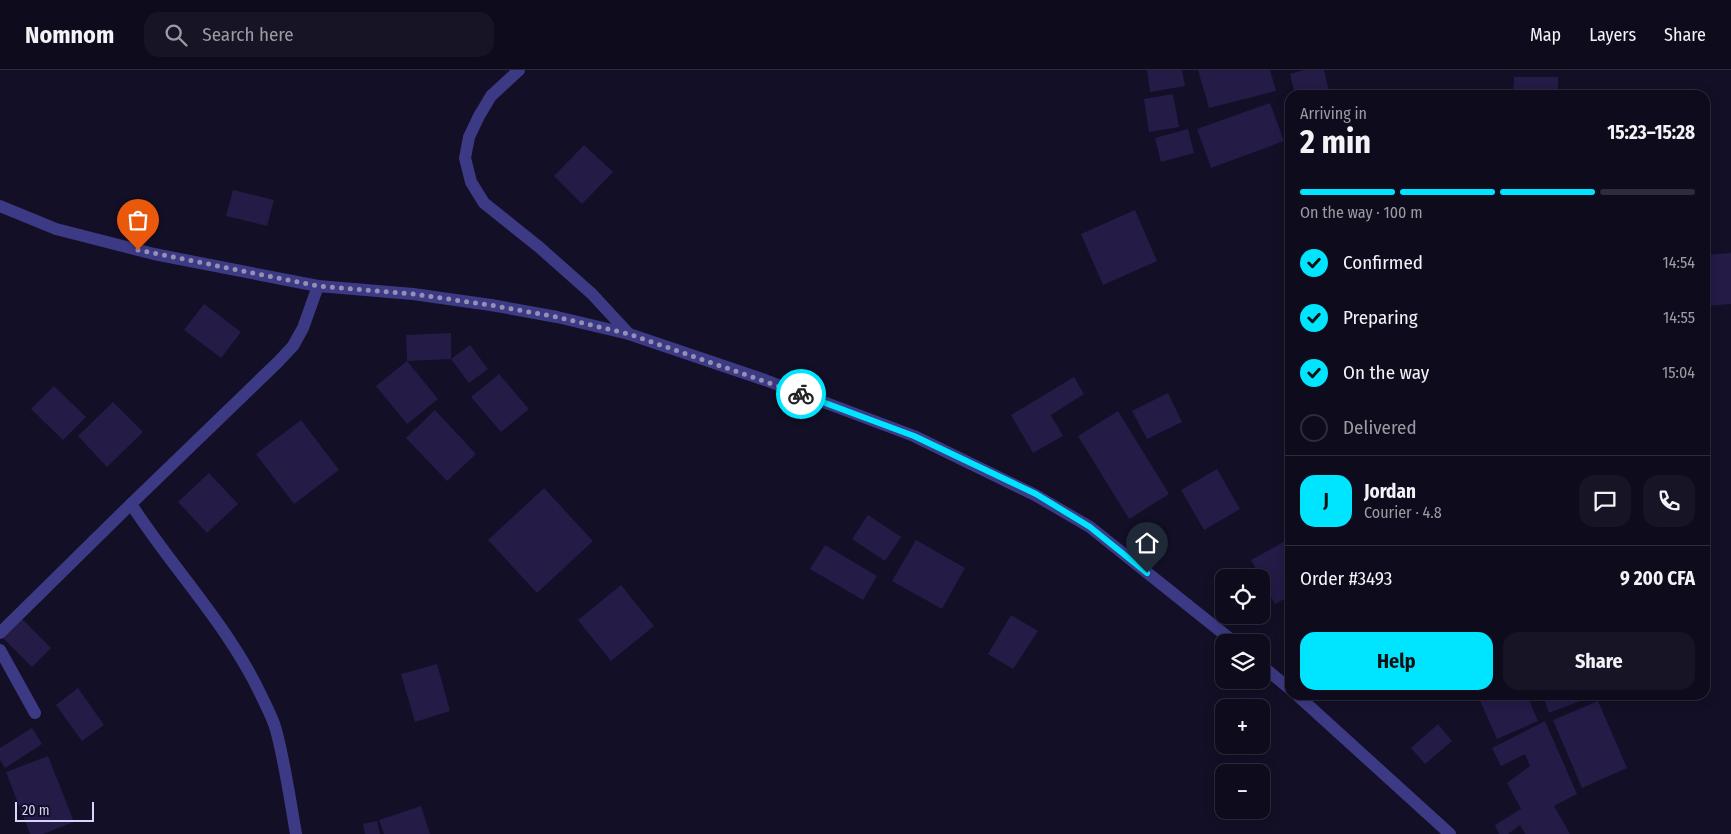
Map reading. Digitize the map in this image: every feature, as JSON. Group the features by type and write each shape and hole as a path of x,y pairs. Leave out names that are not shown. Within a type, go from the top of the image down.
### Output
{"street":[{"path":"519,70 492,96 479,116 469,137 465,158 471,182 484,202 592,294 629,334"},
{"path":"0,206 56,229 154,254 318,286 413,294 557,317 629,334 765,380 914,436 1036,494 1090,527 1224,634"},
{"path":"0,633 293,346 304,328 318,286"},
{"path":"131,504 144,525 162,546 227,637 249,671 276,728 296,834"},
{"path":"0,650 35,713"},
{"path":"1270,672 1285,685"},
{"path":"1303,700 1450,834"}],"building":[{"path":"1147,70 1182,70 1185,86 1150,92"},
{"path":"1198,70 1270,70 1276,91 1209,108"},
{"path":"1304,70 1324,70 1329,90 1294,90 1290,74"},
{"path":"1514,77 1558,77 1558,90 1513,90"},
{"path":"1173,94 1179,127 1149,132 1144,99"},
{"path":"1270,103 1284,141 1211,168 1197,129"},
{"path":"1188,129 1194,153 1161,162 1155,138"},
{"path":"584,145 613,172 582,204 554,176"},
{"path":"233,190 274,200 267,226 226,216"},
{"path":"1135,210 1157,261 1103,285 1081,234"},
{"path":"1731,253 1731,304 1710,306 1710,255"},
{"path":"204,304 241,332 221,358 184,330"},
{"path":"451,333 451,359 407,361 406,335"},
{"path":"470,345 488,369 469,383 451,359"},
{"path":"407,361 438,399 407,424 376,386"},
{"path":"499,374 529,409 501,432 471,397"},
{"path":"1074,377 1084,394 1051,415 1048,410 1063,436 1033,453 1011,415"},
{"path":"54,386 86,417 63,440 31,409"},
{"path":"1168,393 1182,422 1147,439 1132,411"},
{"path":"113,402 143,432 107,467 78,436"},
{"path":"435,410 476,454 447,481 406,438"},
{"path":"1118,411 1169,494 1129,519 1078,436"},
{"path":"301,420 339,470 294,504 256,454"},
{"path":"1217,469 1240,509 1204,530 1181,490"},
{"path":"209,473 238,504 207,533 178,502"},
{"path":"544,488 593,541 537,593 488,540"},
{"path":"868,515 901,537 885,561 852,539"},
{"path":"916,540 965,568 942,609 892,581"},
{"path":"1285,541 1285,599 1275,604 1270,595 1270,569 1256,569 1251,560"},
{"path":"825,545 877,576 863,600 810,569"},
{"path":"621,585 654,626 611,661 578,620"},
{"path":"1011,615 1038,631 1013,669 988,654"},
{"path":"22,619 51,648 32,667 3,638"},
{"path":"437,664 450,711 415,722 401,674"},
{"path":"78,688 104,725 82,741 56,705"},
{"path":"1480,700 1529,700 1538,721 1497,739"},
{"path":"1545,700 1582,700 1549,713"},
{"path":"1598,701 1627,768 1582,788 1553,720"},
{"path":"1545,721 1577,794 1554,806 1570,834 1525,834 1520,825 1508,834 1499,834 1495,825 1521,809 1507,783 1530,766 1525,754 1501,766 1492,748"},
{"path":"1438,724 1452,741 1425,764 1411,748"},
{"path":"32,728 42,744 5,768 0,760 0,748"},
{"path":"48,756 74,822 43,834 30,834 6,772"},
{"path":"421,806 430,834 384,834 379,820"},
{"path":"377,821 380,834 365,834 363,824"}],"way so far":[{"path":"138,250 318,286 413,294 557,317 629,334 801,394"}],"route":[{"path":"801,394 914,436 1036,494 1090,527 1147,573"}]}
